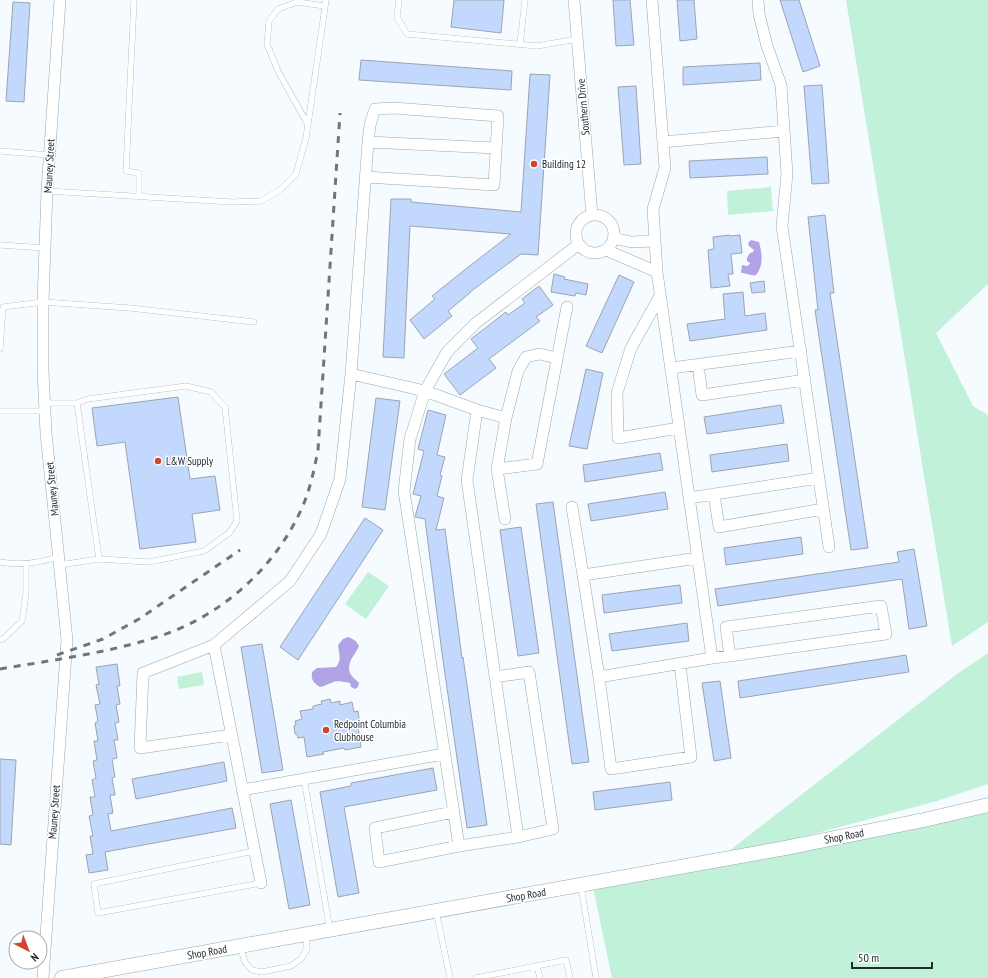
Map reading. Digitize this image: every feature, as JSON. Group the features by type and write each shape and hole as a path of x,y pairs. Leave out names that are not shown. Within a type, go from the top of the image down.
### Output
{"street":[{"name":"Mauney Street","path":"43,978 66,652 43,371 43,302 47,191 60,0"},
{"name":"Southern Drive","path":"574,0 592,215"},
{"path":"652,0 665,168 653,209 657,272 712,658"},
{"path":"758,0 759,14 767,46 781,85 787,174 782,226 829,547"},
{"path":"231,735 140,748 143,673 214,646 290,581 321,534 340,479 351,374 368,142 370,125 375,109 394,108 498,116 494,185 366,177"},
{"path":"663,142 784,131"},
{"path":"368,142 496,148"},
{"path":"592,215 599,215 610,222 613,227 613,238 610,246 606,250 594,253 588,252 578,244 576,232 581,220 592,215"},
{"path":"613,238 631,242 655,241"},
{"path":"459,846 404,492 410,440 426,391 447,352 476,322 578,244"},
{"path":"606,250 657,272"},
{"path":"660,296 631,348 619,386 617,393 618,438 679,428"},
{"path":"497,470 538,464 567,307"},
{"path":"671,368 800,351"},
{"path":"506,519 497,470 506,418 518,371 526,357 539,354 557,358"},
{"path":"698,365 702,395 805,380"},
{"path":"351,374 426,391 477,410 506,418"},
{"path":"477,410 467,480 518,836"},
{"path":"689,498 819,478"},
{"path":"714,494 719,528 824,509"},
{"path":"572,507 612,768 691,757 680,664"},
{"path":"583,575 698,558"},
{"path":"598,677 712,658 730,656 886,634 882,606 726,627 730,656"},
{"path":"214,646 261,883"},
{"path":"453,812 375,828 379,862 553,829 529,672 496,677"},
{"path":"242,790 444,754"},
{"name":"Shop Road","path":"62,978 780,849 924,820 988,805"}],"lane":[{"path":"134,0 126,171 139,173 138,196"},
{"path":"399,0 397,17 407,34 537,46 577,39"},
{"path":"520,44 525,0"},
{"path":"47,191 232,202 261,201 280,190 296,174 306,138 308,125 325,3 297,2 278,9 269,22 267,44 278,71 308,125"},
{"path":"0,151 49,155"},
{"path":"0,245 46,248"},
{"path":"0,349 1,307 43,302 130,308 254,322"},
{"path":"0,411 77,403 88,399 186,386 211,392 225,407 237,521 229,533 204,551 150,562 99,559 40,562 15,565 0,562"},
{"path":"77,403 99,559"},
{"path":"0,640 3,639 22,621 26,594 26,564"},
{"path":"304,779 330,930"},
{"path":"254,851 94,884 98,913 261,883"},
{"path":"581,885 596,978"},
{"path":"436,911 450,978"},
{"path":"240,946 245,962 248,966 252,970 262,972 291,966 301,959 307,949 306,934"},
{"path":"476,978 504,975 566,960 570,978"},
{"path":"537,966 540,978"}],"green space":[{"path":"846,0 988,0 988,284 936,333 973,406 988,415 988,622 952,646"},
{"path":"771,187 773,211 728,215 727,191"},
{"path":"368,572 389,586 366,619 345,604"},
{"path":"988,653 988,784 937,801 724,858 988,805 988,978 612,978 592,883 716,861 957,674"},
{"path":"202,672 204,685 179,689 177,677"}],"shaded area":[{"path":"751,240 759,242 761,250 762,259 759,271 756,275 741,273 742,265 747,266 750,264 747,261 747,258 754,250 748,243"},
{"path":"348,637 357,642 359,646 349,666 350,673 359,683 358,687 355,689 351,687 350,683 337,681 320,687 313,681 312,672 317,668 336,667 340,659 338,645 343,639"}],"building":[{"path":"454,0 504,0 501,33 451,27"},
{"path":"613,0 630,0 634,45 616,46"},
{"path":"677,0 694,0 697,39 680,41"},
{"path":"780,0 799,0 820,66 803,72"},
{"path":"13,2 30,3 24,102 6,101"},
{"path":"361,60 512,71 511,90 359,80"},
{"path":"760,63 761,80 683,85 683,67"},
{"path":"530,74 550,75 538,255 521,254 470,292 448,311 452,316 424,339 410,320 435,299 432,296 511,234 410,226 404,358 383,357 391,199 411,199 411,202 521,212"},
{"path":"822,85 829,183 812,184 804,86"},
{"path":"636,86 641,164 624,165 618,87"},
{"path":"767,157 768,174 690,178 689,161"},
{"path":"825,215 834,293 830,293 868,548 851,550 815,310 818,310 808,217"},
{"path":"740,235 742,253 731,254 733,274 728,274 730,286 711,288 708,250 714,249 713,237"},
{"path":"554,274 565,277 564,279 588,284 586,295 576,293 575,296 551,292"},
{"path":"619,275 634,282 602,353 586,346"},
{"path":"764,281 765,292 752,293 750,283"},
{"path":"539,286 553,305 536,317 540,321 489,359 496,368 460,395 444,374 478,348 471,339 506,312 508,315 525,303 522,299"},
{"path":"743,292 745,316 765,313 767,330 690,341 687,324 725,319 723,294"},
{"path":"586,369 603,373 587,449 569,446"},
{"name":"L&W Supply","path":"178,397 190,479 215,476 220,510 192,514 196,542 140,549 125,442 97,446 92,408"},
{"path":"376,398 400,401 385,510 362,507"},
{"path":"781,405 784,423 707,434 704,417"},
{"path":"428,410 446,415 437,455 445,457 440,475 442,476 437,496 444,498 436,530 445,529 462,658 463,657 487,825 467,828 442,653 425,519 415,517 421,496 413,494 424,451 418,449"},
{"path":"787,444 789,461 712,472 710,455"},
{"path":"660,453 663,470 585,482 583,465"},
{"path":"665,492 668,509 591,521 588,504"},
{"path":"553,502 589,762 572,764 536,504"},
{"path":"365,518 383,530 298,660 280,647"},
{"path":"521,527 539,653 518,656 500,530"},
{"path":"801,537 803,554 726,565 724,548"},
{"path":"914,549 927,626 909,629 902,579 718,606 715,589 899,562 897,552"},
{"path":"680,585 682,603 604,613 602,595"},
{"path":"687,623 689,641 612,651 609,634"},
{"path":"262,644 283,770 262,773 241,647"},
{"path":"906,655 909,672 740,698 738,681"},
{"path":"117,664 120,686 117,686 120,704 116,705 119,722 115,723 118,740 114,740 117,758 112,759 115,777 112,778 115,795 110,795 113,813 108,814 111,831 232,808 236,828 105,852 108,870 89,873 86,855 93,854 90,836 93,836 89,816 93,815 90,797 95,797 92,780 96,778 93,761 97,760 94,741 98,741 95,723 98,721 95,705 100,704 96,685 99,684 96,667"},
{"path":"720,681 731,758 714,761 702,683"},
{"name":"Redpoint Columbia Clubhouse","path":"330,699 331,703 340,701 340,705 352,702 354,712 358,711 360,726 358,727 361,747 345,750 344,748 307,757 304,737 298,738 297,734 295,734 295,721 302,719 300,711 313,709 313,706 322,704 321,701"},
{"path":"0,759 16,760 11,845 0,844"},
{"path":"224,762 227,781 136,799 132,779"},
{"path":"433,768 437,790 344,807 359,893 338,897 320,792 351,786 351,783"},
{"path":"670,782 672,800 595,810 593,792"},
{"path":"291,800 310,905 289,909 270,804"}],"railway":[{"path":"0,669 80,656 121,647 160,636 182,627 204,616 243,588 261,571 290,532 307,495 318,450 340,113"},
{"path":"57,655 103,639 139,619 240,550"}],"place":[{"name":"Building 12","path":"534,164"},
{"name":"L&W Supply","path":"158,461"},
{"name":"Redpoint Columbia Clubhouse","path":"326,730"}]}
